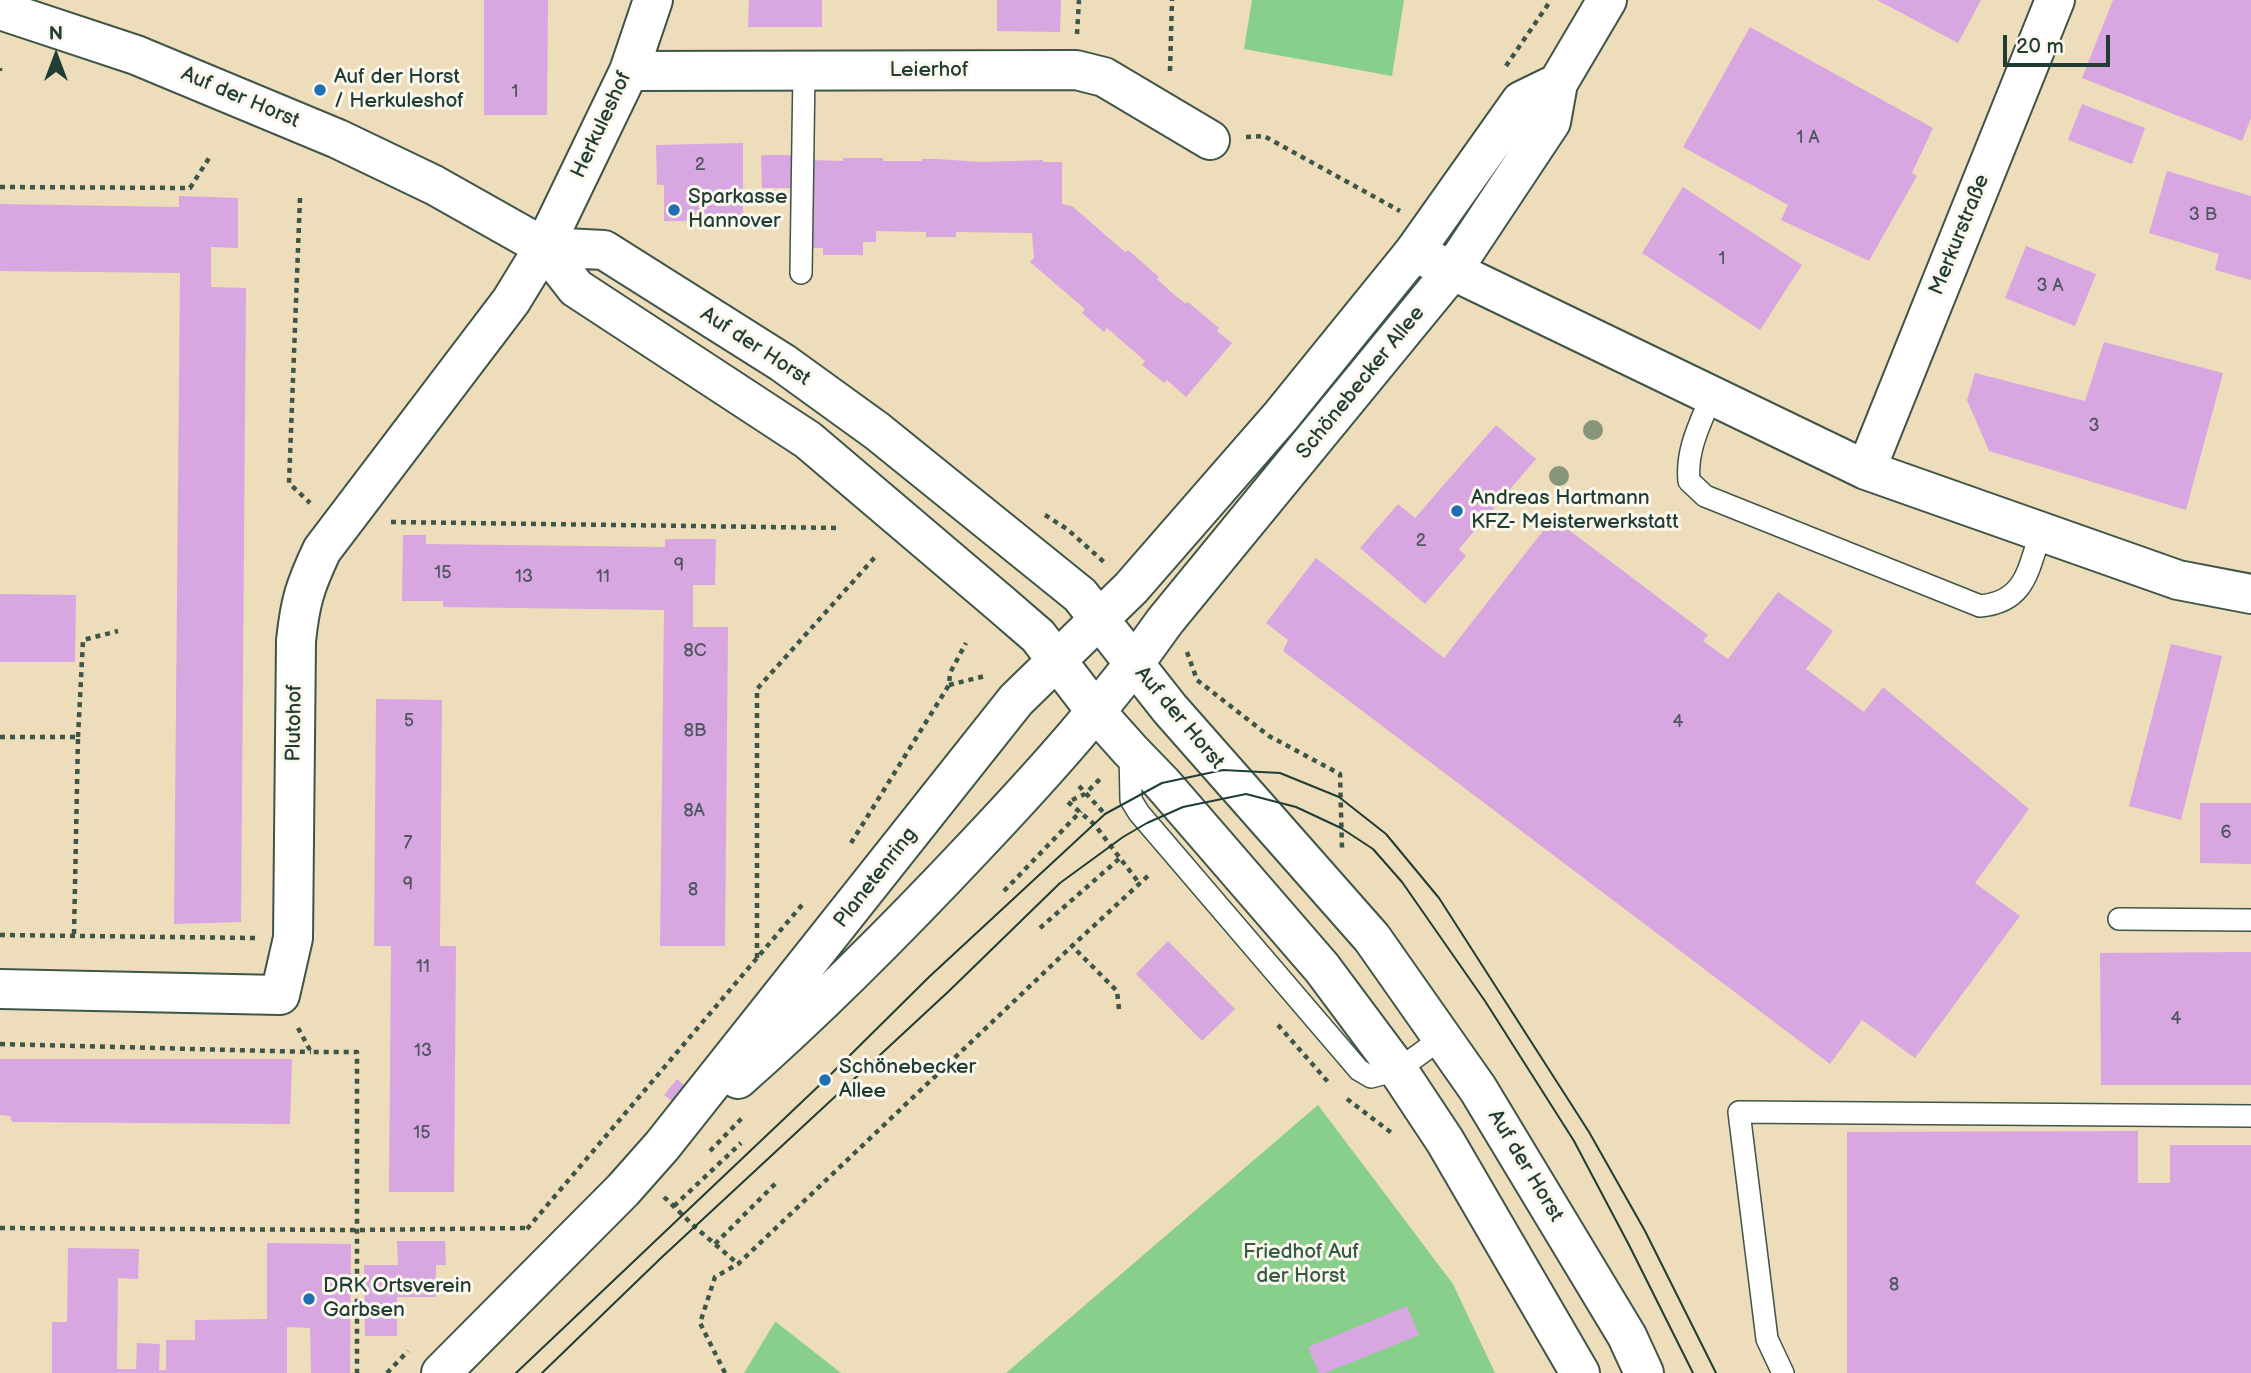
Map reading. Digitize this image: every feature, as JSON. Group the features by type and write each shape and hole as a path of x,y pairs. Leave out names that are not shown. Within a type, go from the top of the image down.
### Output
{"street":[{"name":"Herkuleshof","path":"544,247 629,71 653,0"},
{"name":"Schönebecker Allee","path":"1134,666 1165,621 1452,271 1550,122 1558,83 1607,0"},
{"name":"Merkurstraße","path":"1866,470 2055,0"},
{"name":"Auf der Horst","path":"0,10 136,55 338,139 434,185 544,247 576,288 808,440 1038,636 1097,713 1163,783 1322,968 1398,1070 1446,1142 1580,1373"},
{"name":"Leierhof","path":"629,71 1076,70 1104,78 1210,140"},
{"name":"Schönebecker Allee","path":"1098,618 1131,588 1282,416 1414,252 1521,101 1558,83"},
{"name":"Auf der Horst","path":"544,247 604,250 783,363 877,431 1080,595 1134,666 1371,938 1443,1037 1478,1089 1599,1289 1627,1336 1644,1373"},
{"name":"Plutohof","path":"280,995 293,939 296,641 300,605 321,551 511,301 544,247"},
{"path":"1414,252 1866,470 2178,580 2251,594"},
{"name":"Planetenring","path":"441,1373 623,1190 662,1146 997,723 1098,618"},
{"name":"Planetenring","path":"662,1146 783,1039 912,913 1097,713 1134,666"},
{"path":"0,989 280,995"}],"lane":[{"path":"801,273 804,71"},
{"path":"1711,397 1692,444 1687,466 1689,481 1705,496 1980,606 1996,604 2011,597 2022,583 2042,532"},
{"path":"2119,919 2251,920"},
{"path":"1398,1070 1443,1037"},
{"path":"1783,1373 1766,1339 1740,1112 2251,1116"}],"path":[{"path":"1154,107 1170,73 1172,0"},
{"path":"1210,140 1264,135 1405,214"},
{"path":"0,187 190,188 211,155"},
{"path":"300,198 289,483 341,525 841,528"},
{"path":"757,958 757,689 875,557"},
{"path":"74,936 83,640 118,631"},
{"path":"845,852 949,685 950,673 966,643"},
{"path":"949,685 995,674"},
{"path":"1197,680 1269,736 1340,774 1343,850"},
{"path":"0,737 78,737"},
{"path":"1068,802 1094,824 1139,883"},
{"path":"1004,891 1081,811"},
{"path":"1040,928 1120,858"},
{"path":"725,1373 700,1324 715,1277 738,1264 1139,883 1152,873 1160,883"},
{"path":"518,1238 810,895"},
{"path":"0,935 293,939"},
{"path":"1072,946 1117,991 1119,1009"},
{"path":"280,995 311,1052"},
{"path":"1275,1021 1330,1084"},
{"path":"0,1044 357,1052 357,1373"},
{"path":"1340,1093 1360,1111 1404,1142"},
{"path":"674,1206 741,1143"},
{"path":"715,1244 777,1182"},
{"path":"663,1196 738,1264"},
{"path":"0,1228 528,1228"},
{"path":"387,1373 415,1344"}],"green space":[{"path":"1252,0 1404,0 1392,76 1244,49"},
{"name":"Friedhof Auf der Horst","path":"1318,1105 1453,1284 1495,1373 1006,1373"},
{"path":"776,1322 841,1373 744,1373"}],"building":[{"path":"484,0 548,0 547,115 484,115"},
{"path":"749,0 822,0 822,27 748,27"},
{"path":"997,0 1061,0 1060,32 997,31"},
{"path":"1877,0 1981,0 1958,43"},
{"path":"2113,0 2251,0 2251,118 2242,141 2082,78"},
{"path":"1750,27 1933,128 1912,173 1917,176 1869,261 1781,220 1788,205 1683,147"},
{"path":"2082,104 2145,128 2132,164 2068,140"},
{"path":"743,143 743,221 664,221 664,185 657,185 656,145"},
{"path":"761,155 794,155 795,188 762,188"},
{"path":"843,158 883,158 883,161 937,159 1062,162 1062,204 1072,206 1125,252 1128,250 1159,277 1157,279 1171,292 1186,304 1188,302 1219,328 1217,331 1232,343 1186,397 1167,380 1164,383 1142,365 1145,361 1107,328 1104,332 1082,313 1085,309 1030,262 1034,258 1032,233 956,232 956,237 926,237 926,232 876,231 876,242 863,242 863,255 823,255 823,248 811,248 811,160 843,161"},
{"path":"2167,171 2251,196 2251,280 2215,270 2219,254 2149,233"},
{"path":"1683,187 1802,265 1760,330 1642,253"},
{"path":"179,196 238,198 238,248 211,247 211,287 246,288 241,922 174,924 180,273 0,271 0,204 179,207"},
{"path":"2026,246 2096,274 2075,326 2005,298"},
{"path":"2104,342 2223,373 2186,510 1989,451 1967,400 1975,373 2085,401"},
{"name":"Andreas Hartmann KFZ- Meisterwerkstatt","path":"1496,425 1536,459 1459,549 1466,556 1425,604 1360,548 1398,504 1415,518"},
{"path":"1553,518 1708,635 1703,641 1728,659 1778,592 1833,631 1806,669 1864,712 1883,687 2029,809 1975,883 2020,916 1915,1058 1862,1020 1830,1064 1283,651 1288,640 1266,623 1316,558 1444,658"},
{"path":"403,535 426,535 426,544 665,547 665,539 716,539 715,585 693,585 693,627 728,627 725,946 660,946 664,610 443,607 443,601 402,601"},
{"path":"0,594 76,595 75,662 0,662"},
{"path":"2171,644 2222,656 2181,820 2129,806"},
{"path":"376,699 442,700 440,946 456,946 454,1192 389,1192 391,946 374,946"},
{"path":"2200,803 2251,803 2251,864 2200,863"},
{"path":"1168,941 1235,1009 1202,1041 1136,974"},
{"path":"2251,952 2251,1085 2101,1085 2100,953"},
{"path":"0,1059 292,1059 290,1124 12,1122 10,1116 0,1115"},
{"path":"677,1079 684,1085 672,1101 664,1095"},
{"path":"2138,1131 2138,1183 2170,1183 2170,1145 2251,1145 2251,1373 1847,1373 1847,1132"},
{"path":"397,1241 445,1241 446,1265 436,1265 436,1297 397,1297 397,1336 365,1336 364,1265 398,1265"},
{"name":"DRK Ortsverein Garbsen","path":"267,1243 351,1244 350,1373 311,1373 310,1328 287,1327 287,1373 52,1373 52,1322 67,1322 68,1248 139,1249 138,1279 118,1278 117,1369 136,1369 137,1343 160,1344 159,1370 166,1370 166,1340 195,1340 195,1320 267,1319"},
{"path":"1407,1306 1419,1335 1325,1373 1319,1373 1308,1347"}],"tram line":[{"path":"516,1373 825,1080 929,977 1105,814 1162,783 1223,770 1280,773 1339,797 1386,834 1439,898 1589,1132 1645,1231 1716,1373"},
{"path":"542,1373 661,1258 949,991 1060,883 1123,837 1147,823 1183,807 1246,794 1296,807 1341,828 1373,849 1402,882 1485,1001 1574,1141 1693,1373"}],"place":[{"name":"Auf der Horst / Herkuleshof","path":"320,90"},
{"name":"Sparkasse Hannover","path":"674,210"},
{"name":"Andreas Hartmann KFZ- Meisterwerkstatt","path":"1457,511"},
{"name":"Schönebecker Allee","path":"825,1080"},
{"name":"DRK Ortsverein Garbsen","path":"309,1299"}]}
